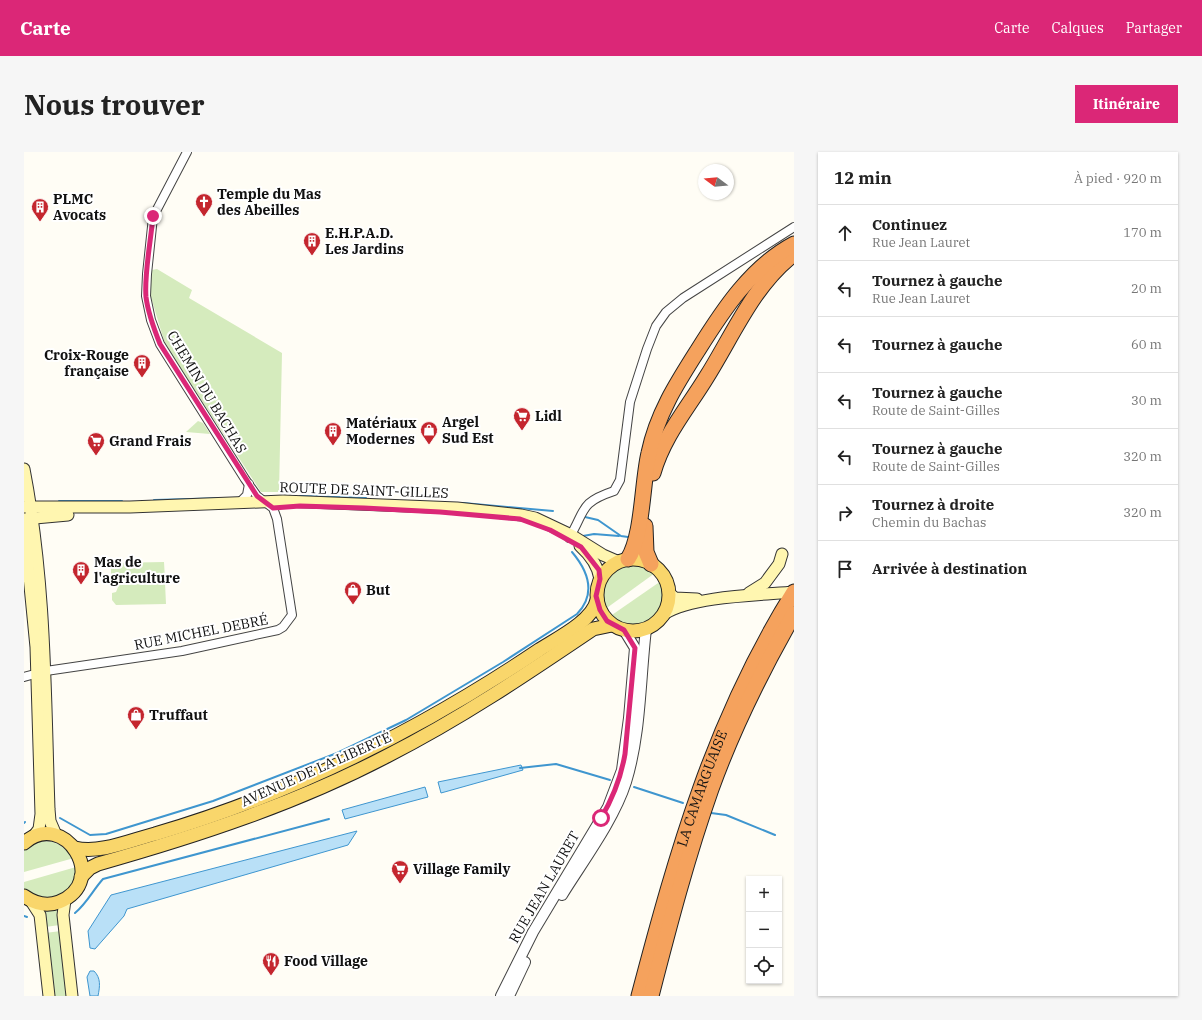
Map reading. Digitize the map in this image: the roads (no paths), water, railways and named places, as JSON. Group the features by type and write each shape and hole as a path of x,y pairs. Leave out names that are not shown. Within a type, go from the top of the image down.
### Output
{"highway":[{"path":"623,560 633,552 638,533 644,477 651,443 662,410 673,390 732,299 761,268 783,250 794,244"},
{"path":"651,564 645,546 645,517 653,474 662,448 672,428 706,378 748,308 779,266 794,254"},
{"name":"LA CAMARGUAISE","path":"651,996 684,870 711,788 788,612 794,592"},
{"name":"LA CAMARGUAISE","path":"639,996 675,861 701,784 737,698 788,612"}],"main road":[{"path":"24,469 41,673 50,821 56,835"},
{"name":"ROUTE DE SAINT-GILLES","path":"28,513 84,514 269,505 316,501 435,507 512,514 535,518 603,556 623,560"},
{"name":"ROUTE DE SAINT-GILLES","path":"28,513 117,507 239,502 269,505"},
{"path":"24,525 41,673 39,829 29,840"},
{"name":"ROUTE DE SAINT-GILLES","path":"570,537 589,556 599,570 600,579"},
{"path":"743,596 760,587 767,580 778,564 782,554"},
{"path":"664,614 668,604 669,593 664,578 651,564 638,559 623,560 607,570 600,579 597,587 597,600 602,614 618,628 635,631 646,629 671,609 705,600 794,592"},
{"path":"669,593 675,598 705,600"},
{"name":"AVENUE DE LA LIBERTÉ","path":"75,848 84,850 103,848 174,828 278,791 333,768 402,733 503,674 581,621 593,610 597,600"},
{"name":"AVENUE DE LA LIBERTÉ","path":"81,877 90,868 98,864 234,822 356,772 387,757 478,706 593,629 618,628"},
{"path":"28,898 51,904 65,900 77,888 81,877 82,862 75,848 68,841 56,835 44,834 29,840"},
{"path":"28,898 40,915 49,996"},
{"path":"65,900 63,915 72,996"}],"street":[{"name":"CHEMIN DU BACHAS","path":"187,152 153,216 150,256 146,274 146,296 151,320 160,344 249,484 257,496 269,505"},
{"path":"570,537 584,508 597,497 614,491 620,480 624,438 630,402 656,326 663,317 683,298 794,227"},
{"path":"239,502 247,494 249,484"},
{"name":"RUE MICHEL DEBRÉ","path":"24,677 182,651 283,627 292,615 278,522 269,505"},
{"name":"RUE JEAN LAURET","path":"501,996 533,932 608,807 622,770 635,648 618,628"},
{"name":"RUE JEAN LAURET","path":"509,996 547,920 613,812 626,782 637,726 646,629"}],"water":[{"path":"521,765 523,770 441,793 438,782"},
{"path":"425,787 428,797 345,819 342,810"},
{"path":"357,831 348,845 127,909 124,916 95,949 90,948 88,931 111,895"},
{"path":"90,971 94,971 99,979 98,996 90,996 87,977"}],"waterway":[{"path":"300,496 366,498"},
{"path":"154,500 227,498"},
{"path":"59,501 122,501"},
{"path":"463,503 553,511"},
{"path":"585,517 598,520 621,536 628,537"},
{"path":"583,536 594,534 619,536"},
{"path":"60,818 90,835 106,834 213,801 337,753 406,720 503,662 577,614 587,598 588,582 586,574 578,559 572,552"},
{"path":"520,768 556,764 610,780"},
{"path":"634,787 683,803"},
{"path":"711,813 726,815 775,835"},
{"path":"75,913 103,879 329,819"}],"place":[{"name":"Temple du Mas des Abeilles","path":"204,217"},
{"name":"PLMC Avocats","path":"40,222"},
{"name":"E.H.P.A.D. Les Jardins","path":"312,256"},
{"name":"Croix-Rouge française","path":"142,378"},
{"name":"Lidl","path":"522,431"},
{"name":"Argel Sud Est","path":"429,445"},
{"name":"Matériaux Modernes","path":"333,446"},
{"name":"Grand Frais","path":"96,456"},
{"name":"Mas de l'agriculture","path":"81,585"},
{"name":"But","path":"353,605"},
{"name":"Truffaut","path":"136,730"},
{"name":"Village Family","path":"400,884"},
{"name":"Food Village","path":"271,976"}]}
